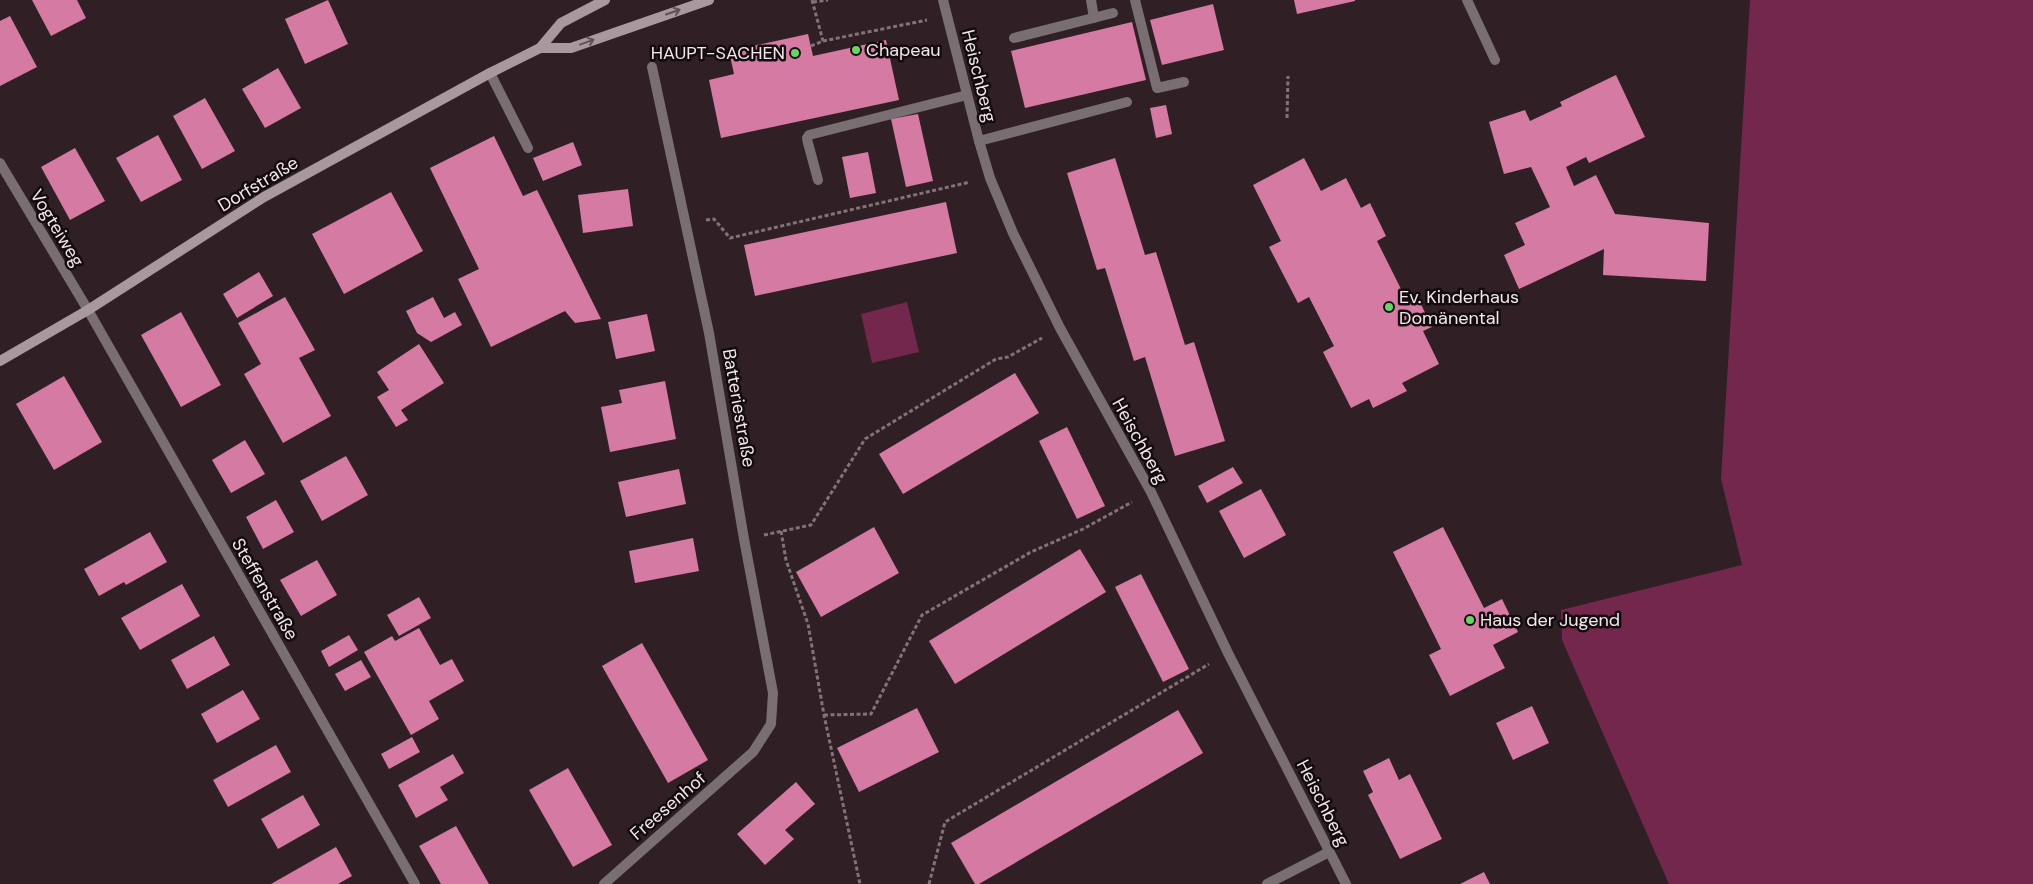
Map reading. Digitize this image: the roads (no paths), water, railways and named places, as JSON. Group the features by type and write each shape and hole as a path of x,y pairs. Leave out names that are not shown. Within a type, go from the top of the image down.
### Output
{"main road":[{"name":"Dorfstraße","path":"0,361 88,310 264,197 490,73 540,48 561,22 606,0"},
{"name":"Dorfstraße","path":"540,48 572,48 709,0"}],"street":[{"name":"Heischberg","path":"943,0 990,178 1013,233 1060,328 1151,492 1228,653 1346,884"},
{"path":"1090,0 1094,18"},
{"path":"1135,0 1157,88 1184,82"},
{"path":"1467,0 1495,60"},
{"path":"1014,38 1113,13"},
{"name":"Batteriestraße","path":"652,67 709,333 744,539 773,693 771,724 753,752"},
{"path":"490,73 528,148"},
{"path":"818,180 807,138 809,135 967,95"},
{"path":"979,141 1127,102"},
{"name":"Vogteiweg","path":"0,163 88,310"},
{"name":"Steffenstraße","path":"88,310 415,884"},
{"name":"Freesenhof","path":"604,884 753,752"},
{"path":"1267,884 1329,852"}],"place":[{"name":"Chapeau","path":"856,50"},
{"name":"HAUPT-SACHEN","path":"795,53"},
{"name":"Ev. Kinderhaus Domänental","path":"1389,307"},
{"name":"Haus der Jugend","path":"1470,620"}]}
